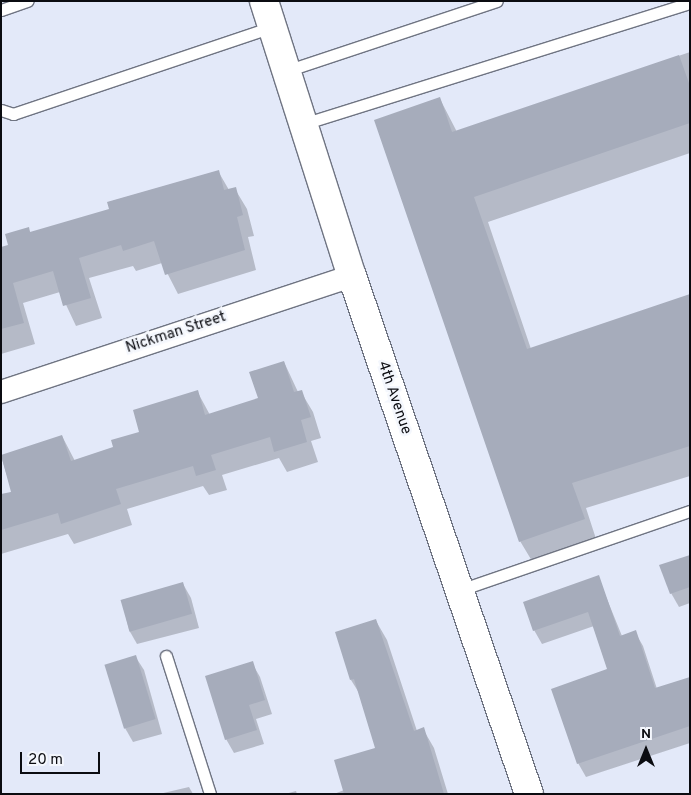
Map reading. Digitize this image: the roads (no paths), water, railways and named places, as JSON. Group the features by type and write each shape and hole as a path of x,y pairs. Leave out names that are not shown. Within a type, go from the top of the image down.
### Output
{"main road":[{"name":"4th Avenue","path":"264,1 352,276 529,794"}],"street":[{"name":"Nickman Street","path":"1,392 352,276"}],"lane":[{"path":"1,10 27,1"},
{"path":"286,71 477,4 497,1"},
{"path":"303,124 690,3"},
{"path":"1,110 12,114 272,27"},
{"path":"460,590 690,511"},
{"path":"166,656 210,794"}]}
